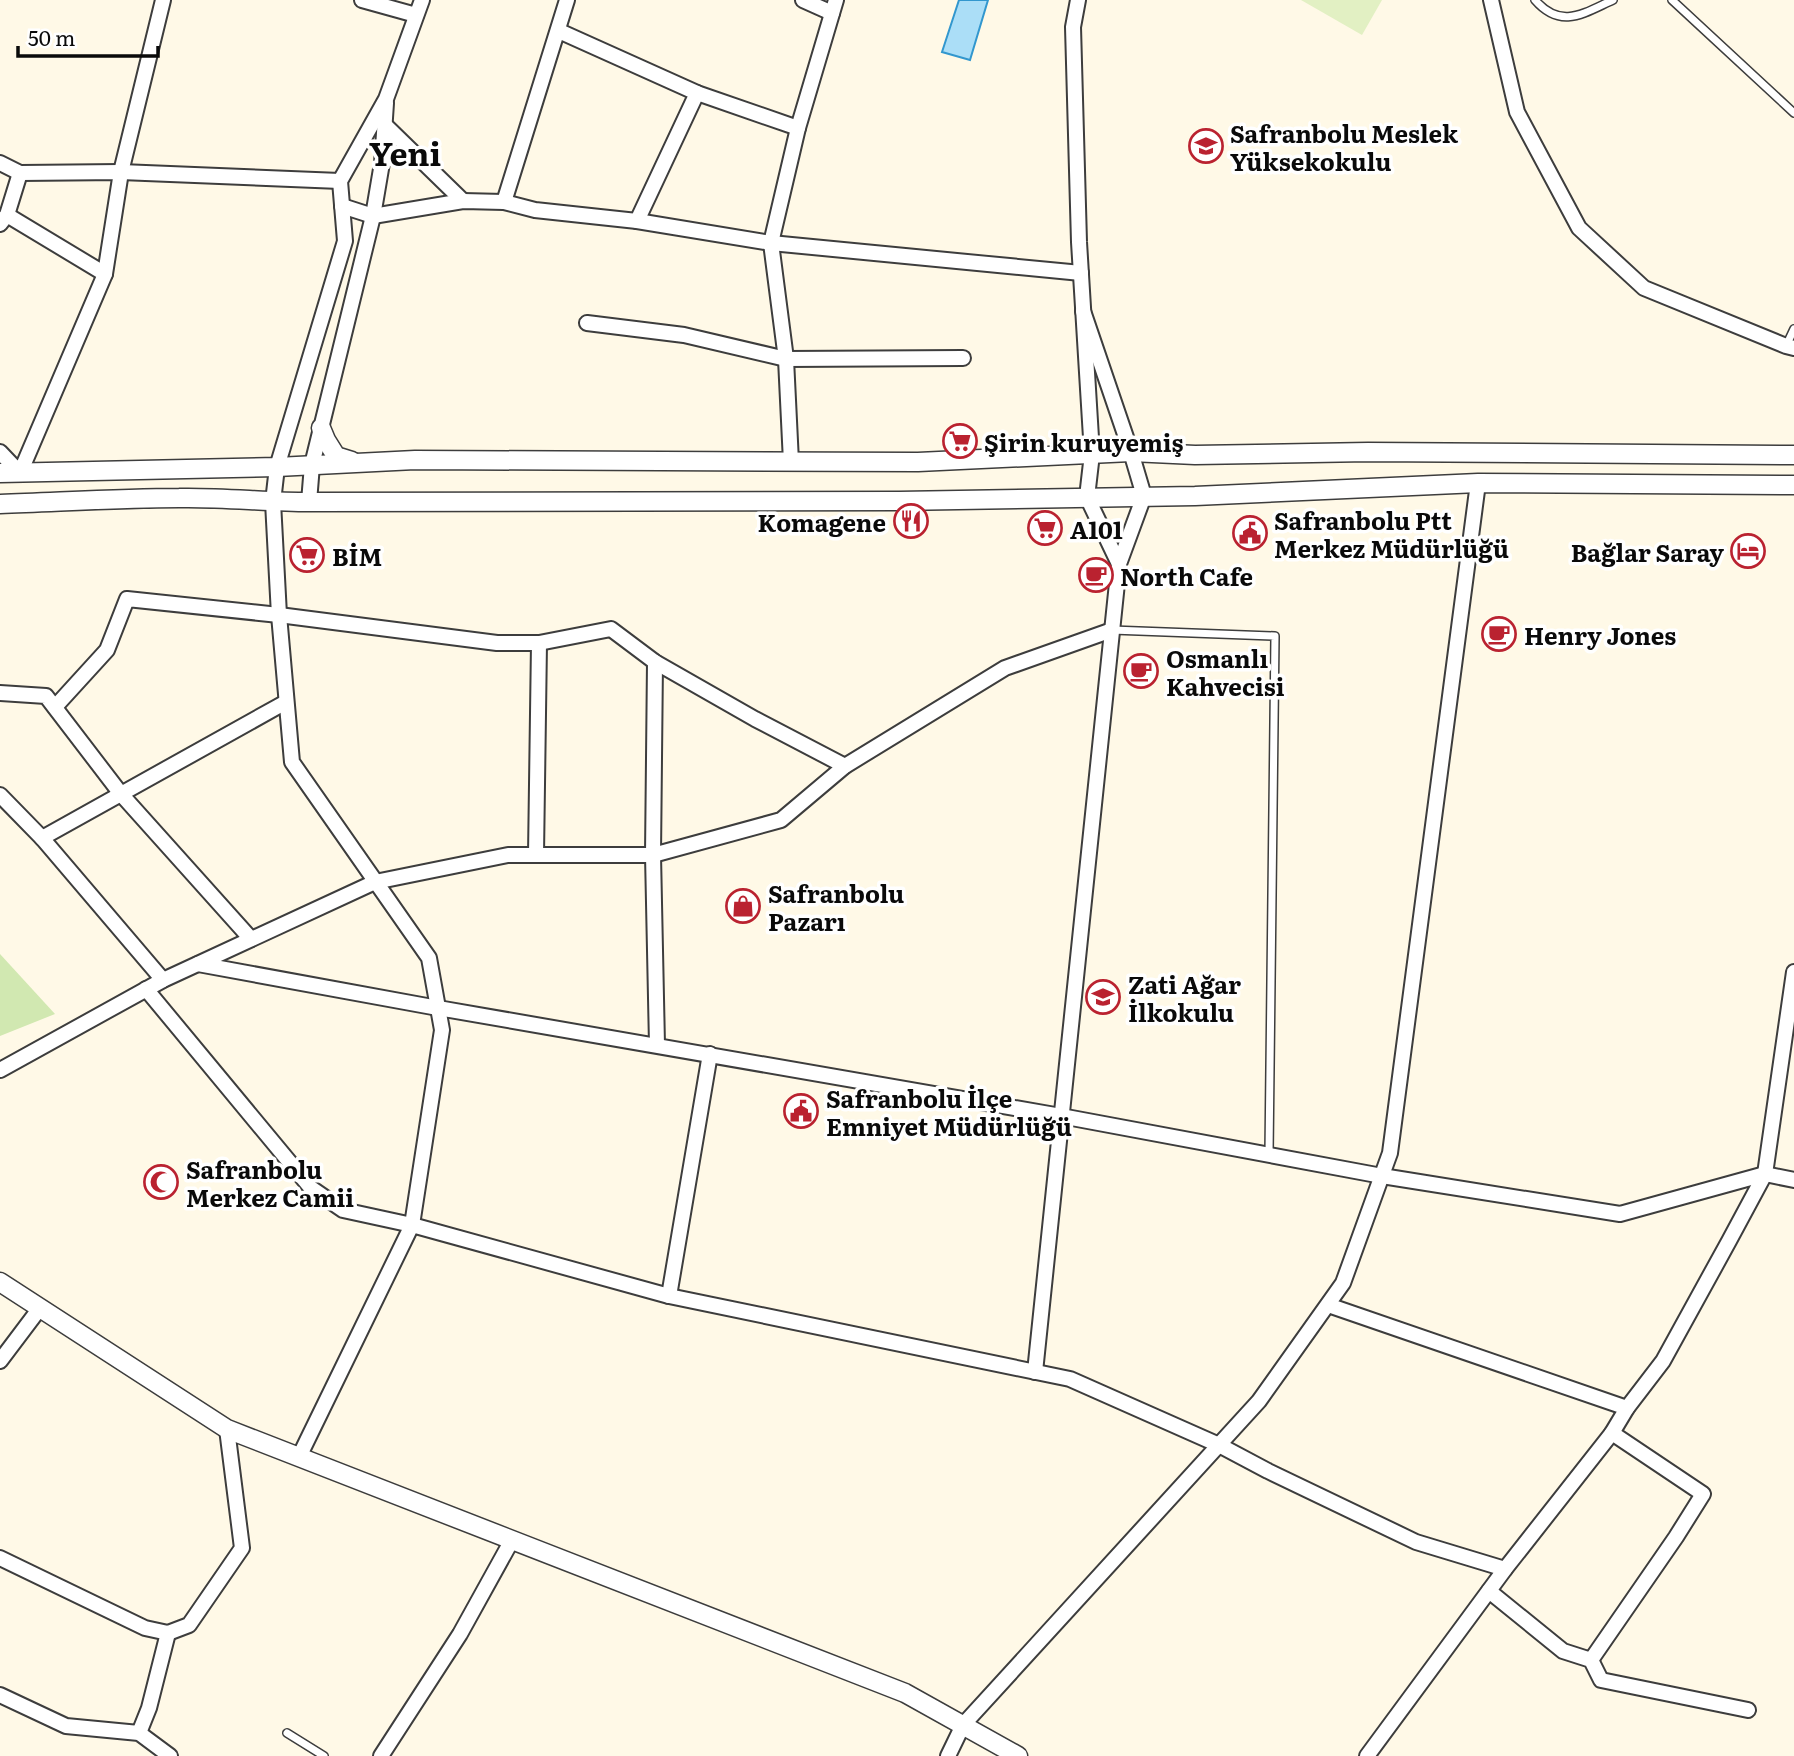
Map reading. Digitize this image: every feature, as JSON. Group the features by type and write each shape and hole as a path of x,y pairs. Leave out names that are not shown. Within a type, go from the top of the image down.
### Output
{"street":[{"path":"20,473 105,274 121,172 163,0"},
{"path":"362,0 416,15"},
{"path":"299,1457 412,1225 442,1030 429,958 292,762 279,615 273,502 277,467 345,241 340,181 386,98 422,0"},
{"path":"504,202 567,0"},
{"path":"791,462 786,359 771,243 798,128 834,6 803,0"},
{"path":"1078,0 1073,27 1081,273 1092,454 1087,496 1119,564"},
{"path":"1491,0 1517,112 1579,228 1644,288 1790,347"},
{"path":"559,31 697,93 798,128"},
{"path":"637,220 697,93"},
{"path":"309,502 312,465 373,216 382,163 386,98"},
{"path":"385,125 463,201"},
{"path":"0,163 20,173 121,172 340,181"},
{"path":"20,173 3,220 105,274"},
{"path":"342,206 373,216 463,201 504,202 535,209 637,220 771,243 1081,273"},
{"path":"1035,1372 1119,564 1144,496 1132,452 1083,311"},
{"path":"587,323 684,335 786,359 963,358"},
{"path":"321,428 336,456 355,463"},
{"path":"0,452 20,473"},
{"path":"0,473 277,467 415,460 918,462 1132,452 1195,456 1368,452 1794,455"},
{"path":"948,1756 963,1726 1259,1401 1343,1283 1390,1153 1478,483"},
{"path":"0,504 177,498 229,498 273,502 899,501 1195,496 1478,483 1794,485"},
{"path":"55,707 107,650 127,599 497,643 539,643 611,629 655,662 845,766"},
{"path":"0,1070 163,980 375,882 508,855 653,855 781,820 845,766 1005,668 1112,631"},
{"path":"536,855 539,643"},
{"path":"655,662 653,855 657,1045"},
{"path":"0,693 46,696 121,794 251,939"},
{"path":"42,838 286,702"},
{"path":"0,795 42,838 163,980"},
{"path":"198,964 1061,1116 1382,1176 1620,1214 1765,1174 1794,1180"},
{"path":"1367,1756 1505,1569 1612,1433 1627,1408 1663,1361 1765,1174 1794,972"},
{"path":"146,989 311,1188 343,1210 412,1225 669,1296 1070,1378 1219,1445 1416,1542 1505,1569"},
{"path":"669,1296 710,1054"},
{"path":"0,1282 227,1429 905,1693 1018,1756"},
{"path":"1328,1305 1627,1408"},
{"path":"0,1361 40,1308"},
{"path":"0,1558 145,1628 168,1633 189,1625 242,1548 227,1429"},
{"path":"1591,1660 1703,1494 1612,1433"},
{"path":"380,1756 460,1634 512,1541"},
{"path":"1489,1591 1563,1651 1591,1660 1601,1680 1748,1710"},
{"path":"139,1733 149,1708 168,1633"},
{"path":"0,1695 66,1727 139,1733 170,1756"}],"lane":[{"path":"1535,0 1545,10 1560,18 1581,15 1613,0"},
{"path":"1672,0 1791,110 1794,101"},
{"path":"1790,347 1794,329"},
{"path":"1112,631 1275,636 1269,1155"},
{"path":"287,1733 324,1756"}],"green space":[{"path":"1301,0 1382,0 1362,35"},
{"path":"0,954 55,1014 0,1036"}],"water":[{"path":"959,0 988,0 970,60 942,52"}],"place":[{"name":"Safranbolu Meslek Yüksekokulu","path":"1206,146"},
{"name":"Şirin kuruyemiş","path":"960,441"},
{"name":"Komagene","path":"911,521"},
{"name":"A101","path":"1045,528"},
{"name":"Safranbolu Ptt Merkez Müdürlüğü","path":"1250,533"},
{"name":"Bağlar Saray","path":"1748,551"},
{"name":"BİM","path":"307,555"},
{"name":"North Cafe","path":"1096,575"},
{"name":"Henry Jones","path":"1499,634"},
{"name":"Osmanlı Kahvecisi","path":"1141,671"},
{"name":"Safranbolu Pazarı","path":"743,906"},
{"name":"Zati Ağar İlkokulu","path":"1103,997"},
{"name":"Safranbolu İlçe Emniyet Müdürlüğü","path":"801,1111"},
{"name":"Safranbolu Merkez Camii","path":"161,1182"}],"district":[{"name":"Yeni","path":"405,152"}]}
